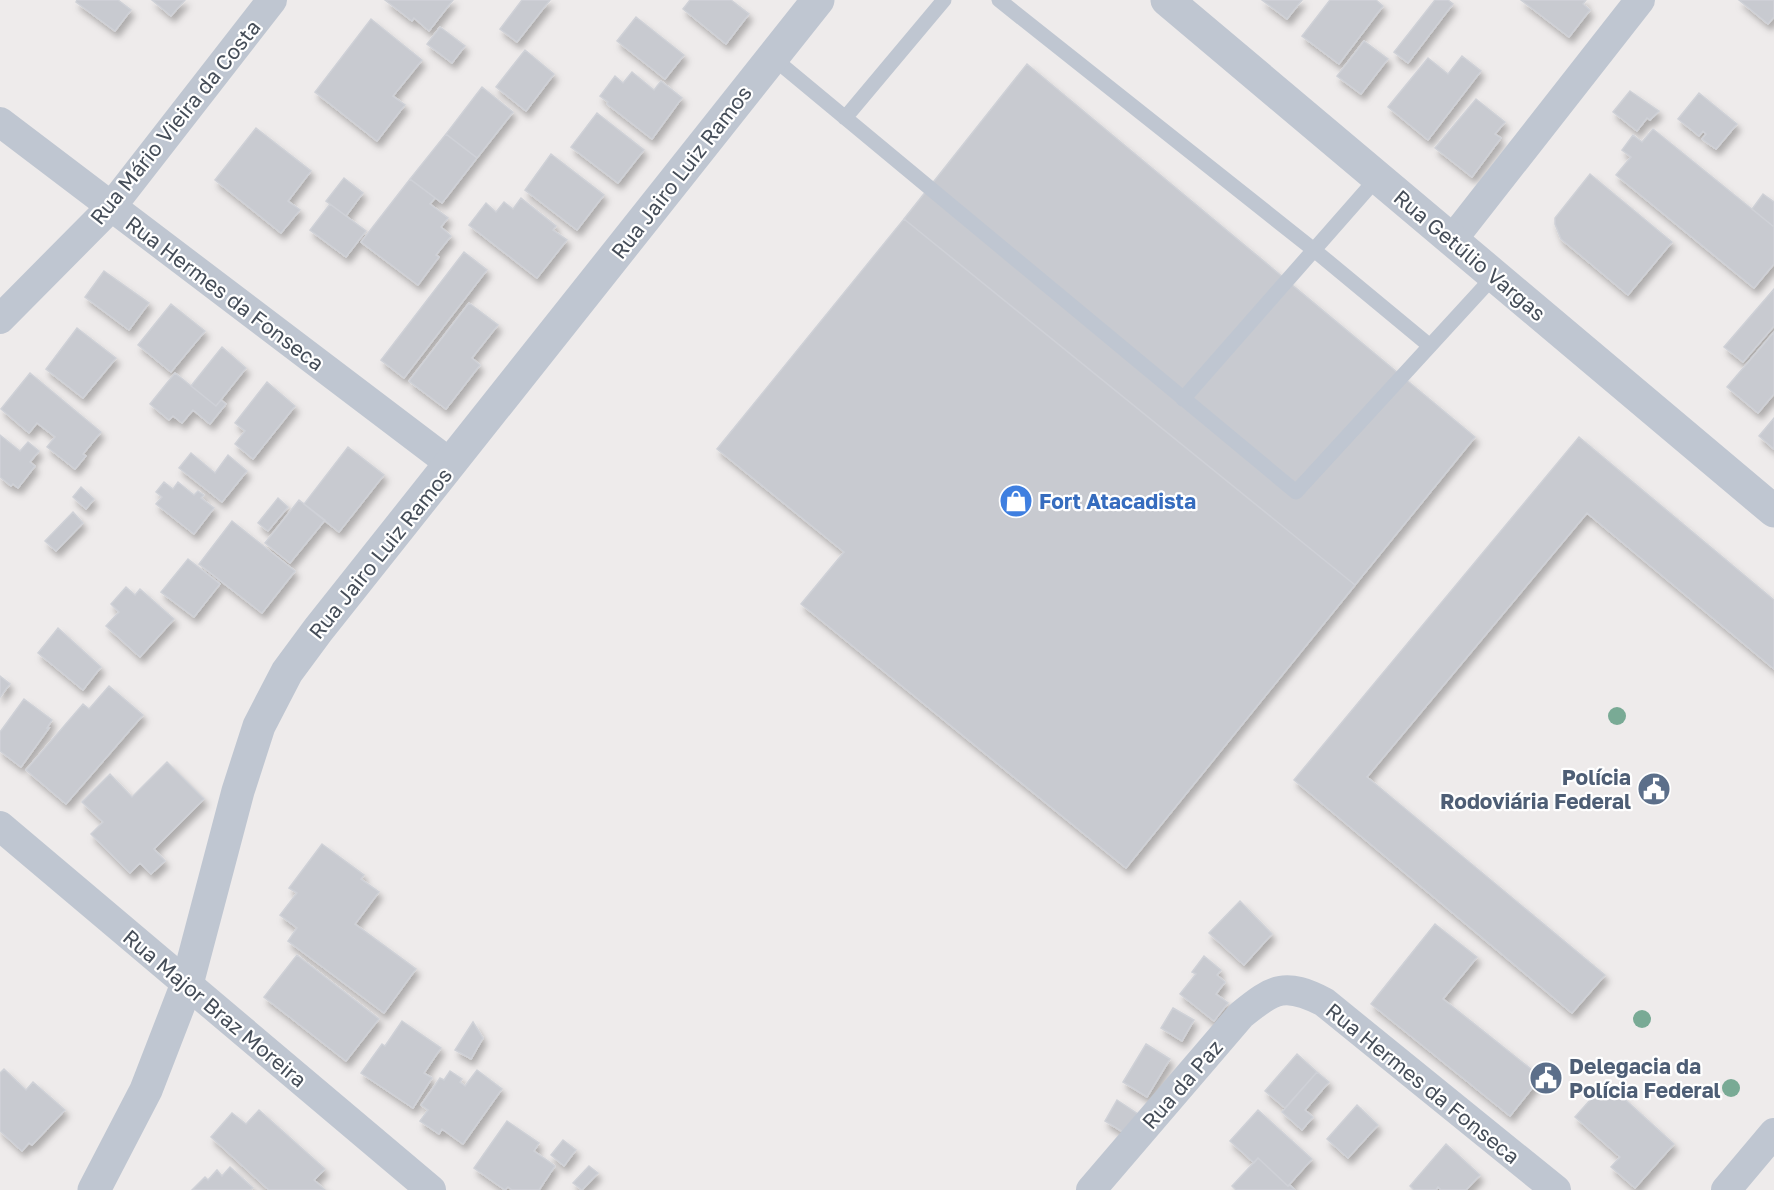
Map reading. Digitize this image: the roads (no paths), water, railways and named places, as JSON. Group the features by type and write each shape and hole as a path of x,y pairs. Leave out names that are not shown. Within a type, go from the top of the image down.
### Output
{"street":[{"name":"Rua Mário Vieira da Costa","path":"0,319 111,207 272,0"},
{"name":"Rua Jairo Luiz Ramos","path":"94,1190 146,1090 187,984 238,790 259,726 287,672 818,0"},
{"name":"Rua Getúlio Vargas","path":"1167,0 1774,511"},
{"path":"1452,240 1640,0"},
{"name":"Rua Hermes da Fonseca","path":"0,122 451,464"},
{"name":"Rua Major Braz Moreira","path":"0,826 431,1190"},
{"name":"Rua Hermes da Fonseca","path":"1283,990 1304,992 1324,1002 1556,1190"},
{"name":"Rua da Paz","path":"1090,1190 1242,1016 1263,997 1283,990"},
{"path":"1726,1190 1774,1133"}],"lane":[{"path":"844,117 944,0"},
{"path":"999,0 1314,250 1430,346"},
{"path":"772,57 1296,492 1495,275"},
{"path":"1183,399 1377,177"}],"place":[{"name":"Fort Atacadista","path":"1016,501"},
{"name":"Polícia Rodoviária Federal","path":"1654,789"},
{"name":"Delegacia da Polícia Federal","path":"1546,1078"}]}
